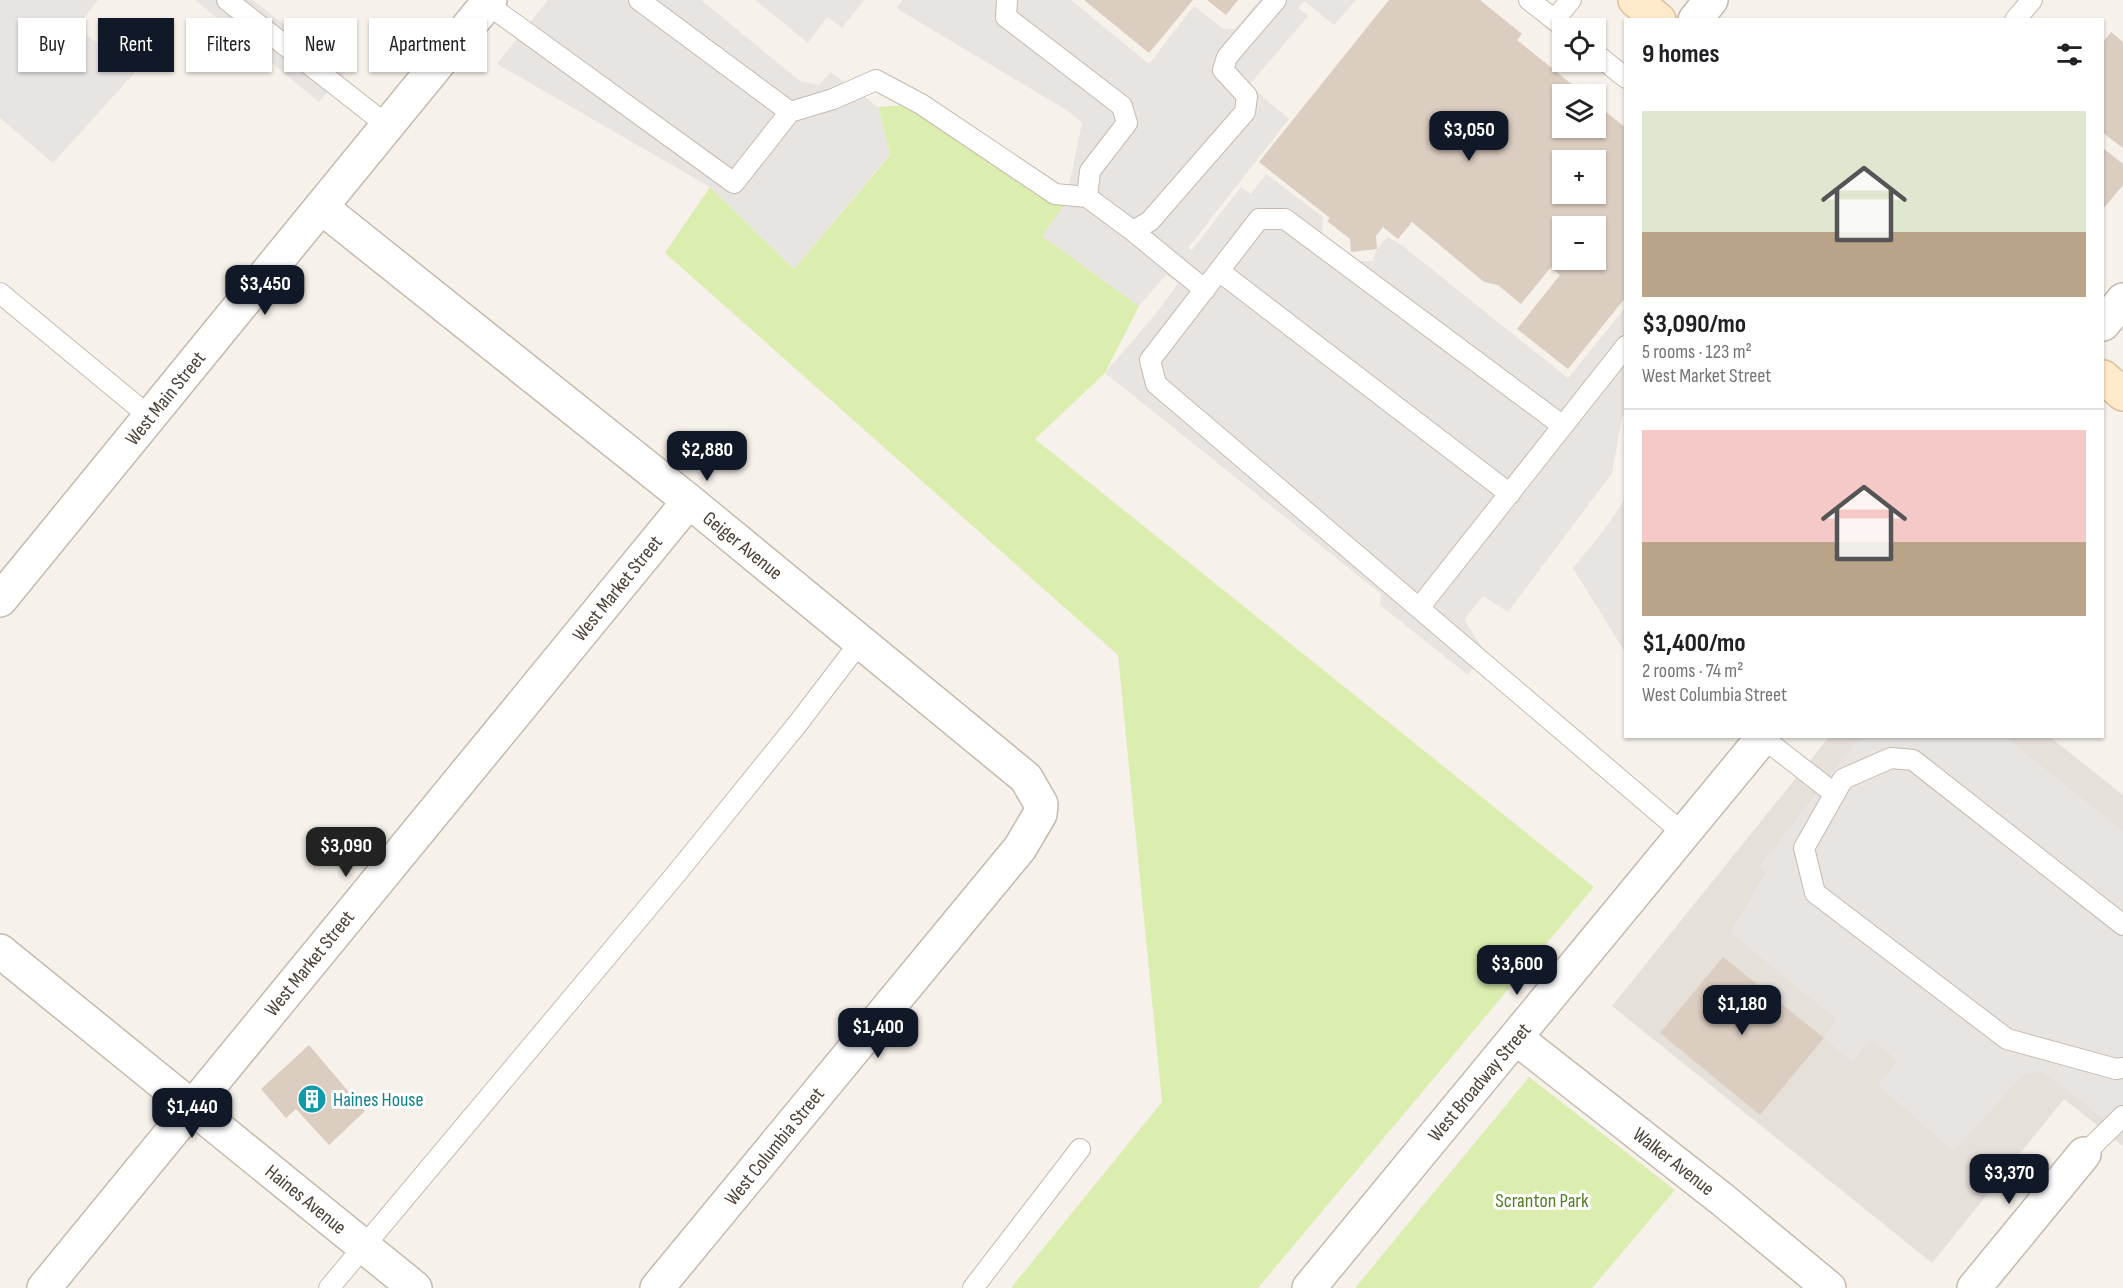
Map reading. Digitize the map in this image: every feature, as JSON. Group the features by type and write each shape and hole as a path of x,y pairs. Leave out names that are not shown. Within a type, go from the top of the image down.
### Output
{"main road":[{"path":"1635,0 1657,18"},
{"path":"2104,378 2123,394"}],"street":[{"path":"1697,18 1711,0"},
{"name":"West Main Street","path":"0,600 488,2"},
{"name":"Geiger Avenue","path":"321,207 689,501 1026,778 1041,804"},
{"path":"2104,323 2123,300"},
{"name":"West Market Street","path":"44,1288 689,501"},
{"name":"West Broadway Street","path":"1310,1288 1762,738"},
{"name":"West Columbia Street","path":"657,1288 1020,848 1040,814 1041,804"},
{"name":"Haines Avenue","path":"0,951 415,1288"},
{"name":"Walker Avenue","path":"1516,1038 1723,1200 1828,1288"},
{"path":"1974,1288 2084,1154"}],"lane":[{"path":"226,0 388,126"},
{"path":"639,0 790,112"},
{"path":"1007,0 1006,17 1122,106 1127,123 1090,171 1087,197"},
{"path":"1133,231 1150,221 1245,112 1247,96 1223,70 1227,57 1276,0"},
{"path":"1529,0 1552,18"},
{"path":"1563,18 1571,0"},
{"path":"2017,18 2032,0"},
{"path":"488,2 734,183 790,112 833,99 876,80 921,104 1055,194 1087,197 1205,290"},
{"path":"1606,62 1624,76"},
{"path":"1563,426 1285,219 1259,219 1150,360 1156,384 1684,834"},
{"path":"1219,271 1510,494"},
{"path":"0,293 150,417"},
{"path":"1419,608 1624,349"},
{"path":"329,1288 676,874 799,722 860,642"},
{"path":"1764,738 1835,794"},
{"path":"2123,925 1913,760 1891,758 1843,779 1804,848 1815,893 2007,1039 2116,1069 2123,1068"},
{"path":"2084,1154 2123,1116"},
{"path":"973,1288 1080,1149"}],"shaded area":[{"path":"0,0 98,0 84,18 18,18 18,72 86,72 86,35 98,43 98,72 135,72 53,163 0,118"},
{"path":"195,0 253,0 284,25 284,72 345,73 319,102 272,63 272,18 217,18"},
{"path":"548,0 701,0 800,81 819,85 831,72 878,107 890,154 794,269 710,187 497,64"},
{"path":"755,0 864,0 842,28 827,17 808,43"},
{"path":"903,0 1071,0 1149,64 1194,6 1223,29 1235,29 1259,0 1356,0 1334,25 1304,1 1298,8 1308,16 1249,85 1289,119 1188,248 1192,250 1241,187 1251,194 1266,174 1323,217 1322,245 1350,261 1373,261 1377,248 1388,237 1403,246 1568,378 1624,309 1624,415 1612,473 1508,612 1483,596 1464,620 1484,650 1468,675 1380,605 1381,594 1105,373 1158,311 1178,283 1166,275 1139,306 1042,236 1065,205 1082,123 1068,111 896,8"},
{"path":"1624,501 1624,651 1573,568"},
{"path":"1828,738 2051,738 2123,795 2123,1146 2064,1099 1932,1263 1612,1006"},
{"path":"1864,738 2006,738 2123,831 2123,1135 2040,1071 2024,1074 1953,1151 1878,1085 1898,1061 1871,1039 1852,1062 1824,1038 1836,1019 1730,932 1766,873 1760,866 1855,743"}],"green space":[{"path":"921,104 1065,205 1043,236 1139,306 1105,373 1035,439 1594,887 1258,1288 1011,1288 1162,1102 1118,655 665,253 710,187 794,269 890,155 878,107"},
{"name":"Scranton Park","path":"1529,1077 1675,1190 1592,1288 1355,1288"}],"building":[{"path":"1084,0 1193,0 1149,53"},
{"path":"1207,0 1238,0 1226,15"},
{"path":"1389,0 1480,0 1522,34 1517,40 1552,68 1552,72 1557,72 1572,84 1552,84 1552,138 1606,138 1606,112 1624,126 1624,299 1568,369 1517,329 1560,275 1554,270 1606,270 1606,216 1552,216 1552,268 1521,304 1498,285 1484,282 1412,222 1398,239 1383,227 1376,236 1377,249 1351,252 1350,239 1327,221 1330,218 1259,162"},
{"path":"2111,32 2123,42 2123,148 2104,134 2104,41"},
{"path":"2104,149 2123,164 2123,185 2104,208"},
{"path":"1723,957 1824,1038 1760,1115 1660,1033"},
{"name":"Haines House","path":"309,1045 365,1111 329,1145 296,1109 286,1118 261,1089"}],"place":[{"name":"Haines House","path":"312,1099"}]}
